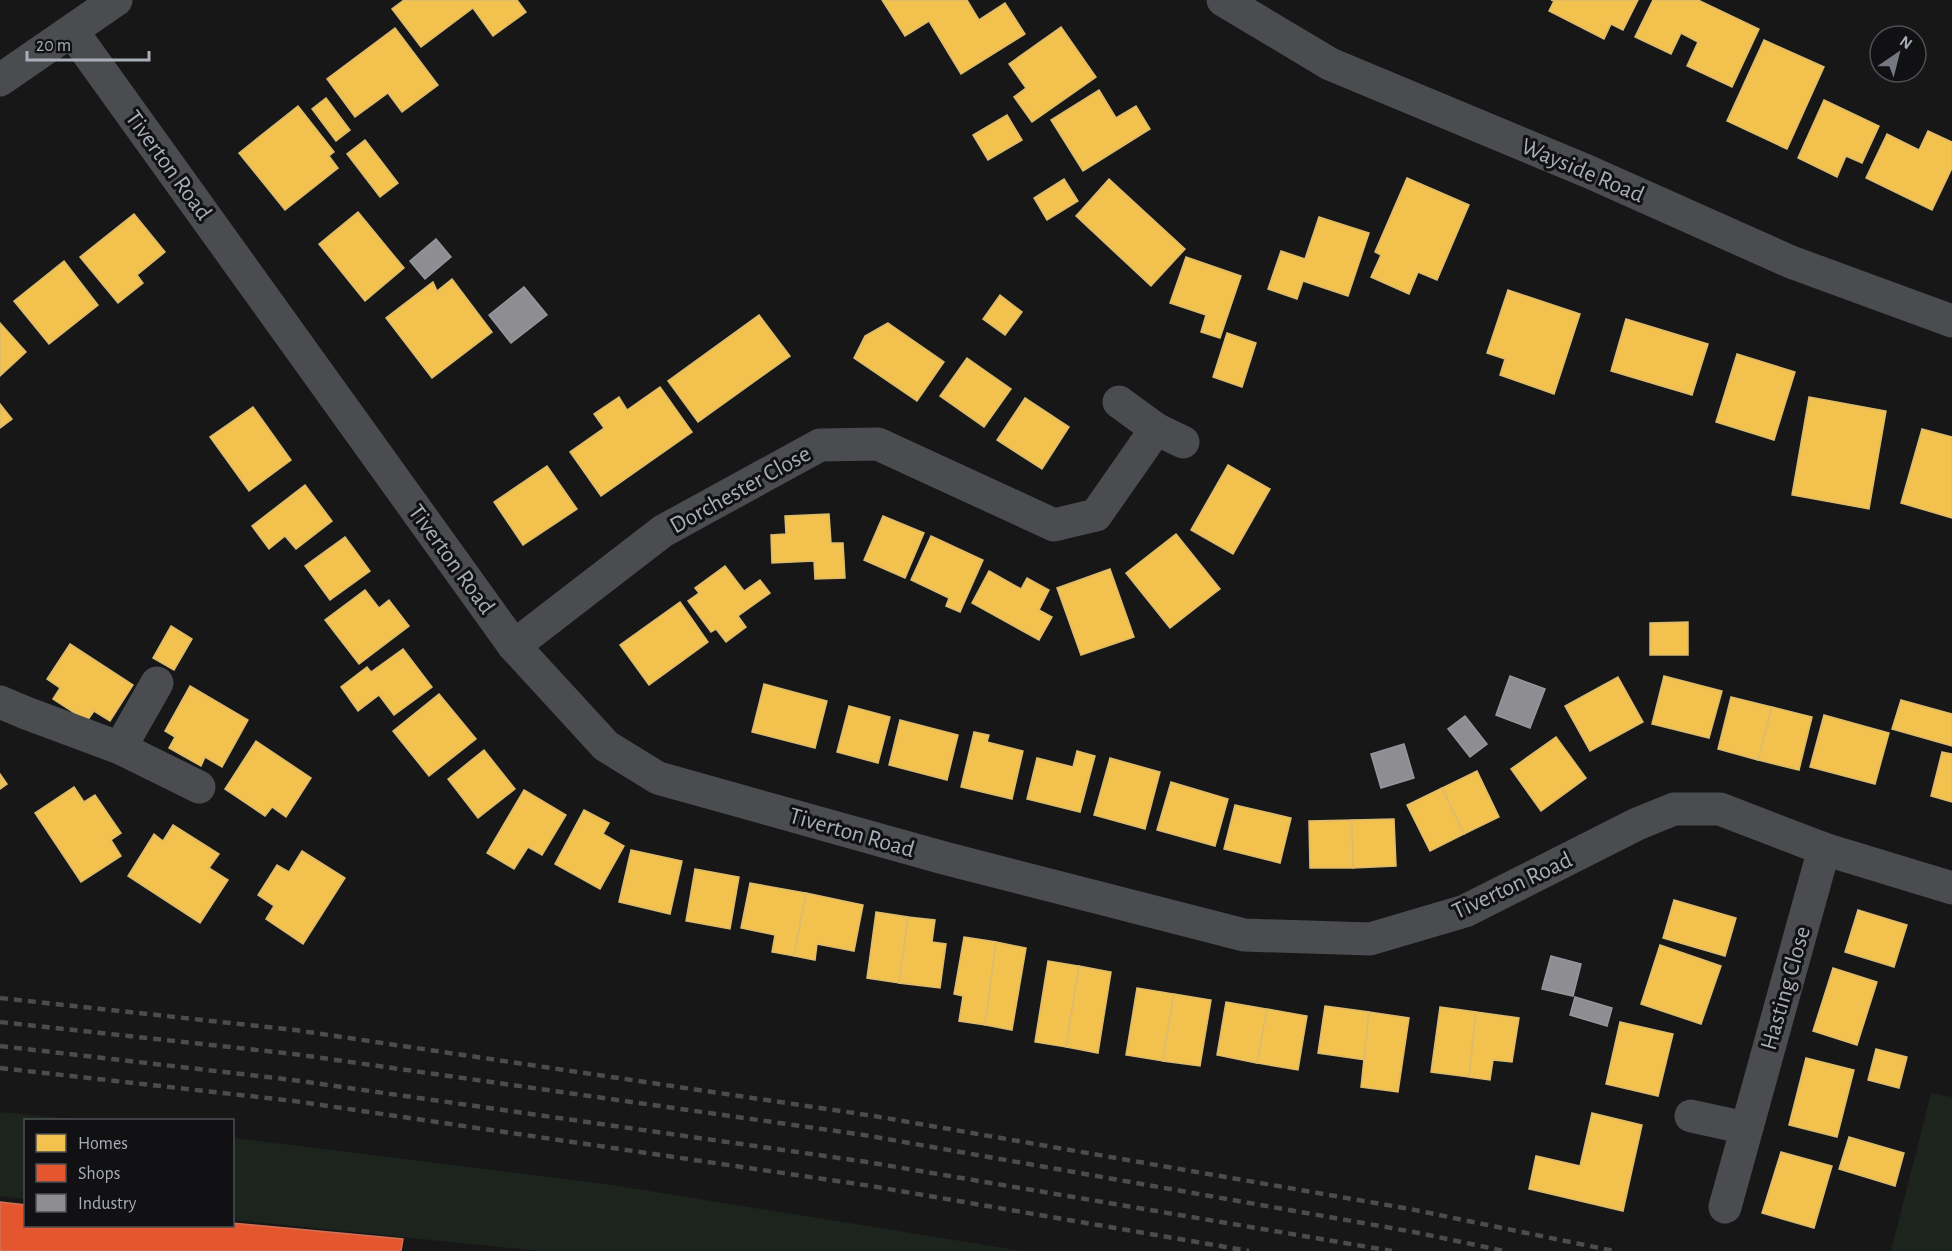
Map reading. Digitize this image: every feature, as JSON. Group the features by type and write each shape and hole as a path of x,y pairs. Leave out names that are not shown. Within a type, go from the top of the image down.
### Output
{"street":[{"path":"0,80 116,0"},
{"name":"Wayside Road","path":"1223,0 1330,64 1587,171 1791,262 1952,321"},
{"name":"Tiverton Road","path":"72,31 514,646 606,746 658,778 944,858 1244,935 1370,939 1465,911 1637,824 1674,809 1720,809 1824,849 1952,888"},
{"name":"Dorchester Close","path":"514,646 663,531 820,445 878,444 1054,525 1096,515 1169,435 1119,402"},
{"path":"120,748 157,683"},
{"path":"0,702 120,748 199,787"},
{"name":"Hasting Close","path":"1725,1207 1824,849"},
{"path":"1691,1116 1746,1128"}],"shaded area":[{"path":"1931,1093 1952,1097 1952,1251 1891,1251"},
{"path":"0,1112 73,1119 24,1119 24,1199 0,1196"},
{"path":"234,1138 612,1185 1023,1251 540,1251 234,1220"}],"building: Homes":[{"path":"404,0 517,0 526,12 493,36 473,8 421,47 392,9"},
{"path":"882,0 967,0 979,20 1005,3 1025,34 961,74 929,21 905,36"},
{"path":"1551,0 1638,0 1623,30 1611,24 1604,39 1549,11 1554,1"},
{"path":"1653,0 1698,0 1759,29 1732,87 1687,66 1698,42 1681,33 1671,54 1635,37"},
{"path":"1061,27 1096,77 1032,122 1014,97 1026,88 1009,64"},
{"path":"395,28 438,85 402,112 388,93 355,117 327,79"},
{"path":"1764,40 1824,67 1787,149 1727,121"},
{"path":"1099,90 1116,118 1136,106 1150,129 1083,171 1051,120"},
{"path":"326,98 350,130 336,141 312,109"},
{"path":"1824,100 1879,126 1862,163 1846,156 1837,177 1798,158"},
{"path":"298,106 334,152 329,156 338,168 285,210 239,153"},
{"path":"1007,115 1022,140 988,160 973,135"},
{"path":"1928,131 1952,142 1952,168 1932,210 1866,178 1887,134 1919,150"},
{"path":"365,140 398,183 380,197 347,154"},
{"path":"1407,178 1469,205 1437,280 1418,272 1409,294 1371,277 1381,255 1375,252"},
{"path":"1064,179 1078,201 1047,220 1034,198"},
{"path":"1109,179 1185,249 1151,286 1076,216"},
{"path":"358,212 404,268 365,301 319,244"},
{"path":"134,214 165,252 137,275 143,283 118,303 80,257"},
{"path":"1319,217 1369,233 1348,296 1303,281 1297,299 1268,289 1281,251 1305,259"},
{"path":"1186,257 1241,276 1220,338 1201,332 1206,315 1170,303"},
{"path":"64,261 98,305 49,344 14,301"},
{"path":"452,279 492,332 432,378 386,318 433,282 437,291"},
{"path":"1508,290 1580,314 1554,394 1500,375 1505,359 1487,353"},
{"path":"1000,295 1022,312 1005,335 983,319"},
{"path":"759,315 790,356 698,422 668,381"},
{"path":"1626,319 1708,344 1692,395 1611,371"},
{"path":"0,323 26,352 0,376"},
{"path":"888,323 944,362 917,401 854,358 865,336"},
{"path":"1227,333 1256,343 1242,387 1213,377"},
{"path":"1737,354 1795,372 1774,440 1716,422"},
{"path":"967,358 1011,389 984,427 940,396"},
{"path":"660,387 692,432 601,496 570,452 604,428 594,414 619,397 627,410"},
{"path":"1809,397 1886,411 1869,509 1792,495"},
{"path":"1025,398 1069,427 1042,469 997,440"},
{"path":"0,404 12,419 0,428"},
{"path":"253,407 291,460 249,491 210,437"},
{"path":"1922,429 1952,437 1952,518 1901,503"},
{"path":"1228,465 1270,489 1233,554 1191,530"},
{"path":"547,466 577,509 523,545 494,502"},
{"path":"305,485 332,521 296,549 285,536 269,549 252,526"},
{"path":"829,514 831,543 843,543 845,578 815,579 814,561 772,563 771,535 786,534 785,516"},
{"path":"883,516 924,533 905,578 864,560"},
{"path":"1176,534 1220,589 1170,628 1126,573"},
{"path":"931,536 983,560 960,612 946,606 949,598 911,580"},
{"path":"345,537 370,571 330,600 305,566"},
{"path":"725,566 744,591 760,580 770,593 738,616 746,627 726,642 716,629 711,632 688,601 699,593 695,588"},
{"path":"1110,569 1134,637 1081,655 1057,588"},
{"path":"989,571 1021,589 1027,578 1049,590 1039,610 1052,617 1039,640 972,603"},
{"path":"365,590 379,608 389,600 409,626 359,664 325,620"},
{"path":"680,602 708,642 649,685 620,645"},
{"path":"1688,622 1688,655 1650,655 1650,623"},
{"path":"171,626 192,639 174,670 153,658"},
{"path":"70,644 133,685 110,721 94,711 87,721 53,699 60,688 47,679"},
{"path":"403,649 432,687 394,715 379,695 358,711 341,687 367,667 371,672"},
{"path":"1664,676 1722,691 1709,738 1652,724"},
{"path":"1618,677 1643,722 1590,751 1565,706"},
{"path":"764,684 827,701 815,748 752,732"},
{"path":"190,686 248,720 222,767 205,757 201,766 169,748 175,737 165,731"},
{"path":"439,694 476,739 429,776 393,731"},
{"path":"1731,697 1772,707 1758,760 1718,749"},
{"path":"1901,700 1952,714 1952,746 1892,729"},
{"path":"849,706 890,717 878,763 837,752"},
{"path":"1772,707 1812,717 1799,770 1758,760"},
{"path":"1824,715 1889,733 1875,784 1810,767"},
{"path":"900,720 958,735 947,780 889,765"},
{"path":"974,732 989,735 987,742 1023,751 1012,799 961,787"},
{"path":"1556,737 1586,778 1541,811 1511,769"},
{"path":"256,741 311,778 286,817 272,807 265,816 225,789"},
{"path":"484,750 515,789 478,818 448,779"},
{"path":"1077,751 1095,756 1080,812 1027,799 1037,758 1073,767"},
{"path":"1942,752 1952,754 1952,802 1931,796"},
{"path":"1110,758 1160,772 1145,829 1094,815"},
{"path":"1477,771 1499,817 1464,834 1442,788"},
{"path":"0,774 7,784 0,789"},
{"path":"1171,782 1228,799 1215,846 1157,830"},
{"path":"74,787 84,802 95,795 121,833 111,840 121,856 81,882 35,813"},
{"path":"1442,788 1464,834 1430,851 1407,805"},
{"path":"524,790 566,815 542,855 528,847 514,869 487,853"},
{"path":"1235,805 1291,818 1280,863 1224,849"},
{"path":"584,810 609,823 603,834 624,846 600,889 555,864"},
{"path":"1394,819 1396,866 1353,868 1352,820"},
{"path":"1352,820 1353,868 1310,868 1309,821"},
{"path":"173,825 219,854 209,868 228,880 200,923 128,876 154,834 163,841"},
{"path":"631,850 682,861 670,914 619,902"},
{"path":"302,851 345,878 303,944 266,919 274,906 258,895 277,865 289,872"},
{"path":"695,869 739,877 730,929 686,921"},
{"path":"750,883 806,893 794,956 772,952 775,935 741,928"},
{"path":"806,893 863,905 854,951 817,944 815,960 794,956"},
{"path":"1674,900 1736,918 1725,956 1663,938"},
{"path":"1858,910 1907,925 1894,967 1845,952"},
{"path":"876,912 908,917 899,983 867,978"},
{"path":"908,917 935,920 932,942 946,944 940,988 899,983"},
{"path":"964,937 996,942 985,1025 959,1021 963,996 954,994"},
{"path":"996,942 1026,948 1012,1030 985,1025"},
{"path":"1660,945 1721,966 1701,1024 1641,1004"},
{"path":"1048,961 1079,966 1066,1047 1035,1042"},
{"path":"1079,966 1111,972 1098,1053 1066,1047"},
{"path":"1833,968 1877,982 1857,1045 1813,1031"},
{"path":"1137,988 1174,994 1163,1061 1126,1055"},
{"path":"1174,994 1211,1000 1200,1066 1163,1061"},
{"path":"1226,1002 1267,1009 1257,1063 1217,1055"},
{"path":"1325,1006 1369,1012 1365,1060 1318,1053"},
{"path":"1440,1007 1476,1012 1469,1077 1431,1072"},
{"path":"1267,1009 1307,1016 1298,1070 1257,1063"},
{"path":"1369,1012 1409,1018 1398,1092 1361,1087"},
{"path":"1476,1012 1519,1018 1512,1062 1493,1060 1490,1080 1469,1077"},
{"path":"1620,1022 1673,1034 1658,1096 1606,1084"},
{"path":"1876,1049 1907,1057 1899,1088 1868,1080"},
{"path":"1806,1058 1854,1070 1837,1137 1789,1125"},
{"path":"1592,1113 1642,1125 1623,1211 1529,1189 1536,1156 1580,1166"},
{"path":"1849,1137 1904,1153 1895,1186 1839,1169"},
{"path":"1781,1152 1832,1166 1814,1228 1762,1213"}],"building: Shops":[{"path":"0,1202 24,1205 24,1227 234,1227 234,1223 403,1239 401,1251 0,1251"}],"building: Industry":[{"path":"436,239 451,257 425,279 410,261"},
{"path":"524,287 547,315 511,343 489,315"},
{"path":"1510,676 1545,689 1530,728 1496,715"},
{"path":"1465,716 1487,744 1470,757 1448,729"},
{"path":"1404,744 1414,778 1381,788 1371,754"},
{"path":"1551,956 1581,964 1573,996 1542,989"},
{"path":"1575,997 1612,1008 1607,1026 1570,1015"}],"railway":[{"path":"0,998 295,1030 874,1116 1410,1209 1614,1251"},
{"path":"0,1022 294,1054 864,1135 1414,1232 1504,1251"},
{"path":"0,1046 293,1080 867,1162 1392,1251"},
{"path":"0,1068 294,1101 871,1186 1249,1251"}]}
